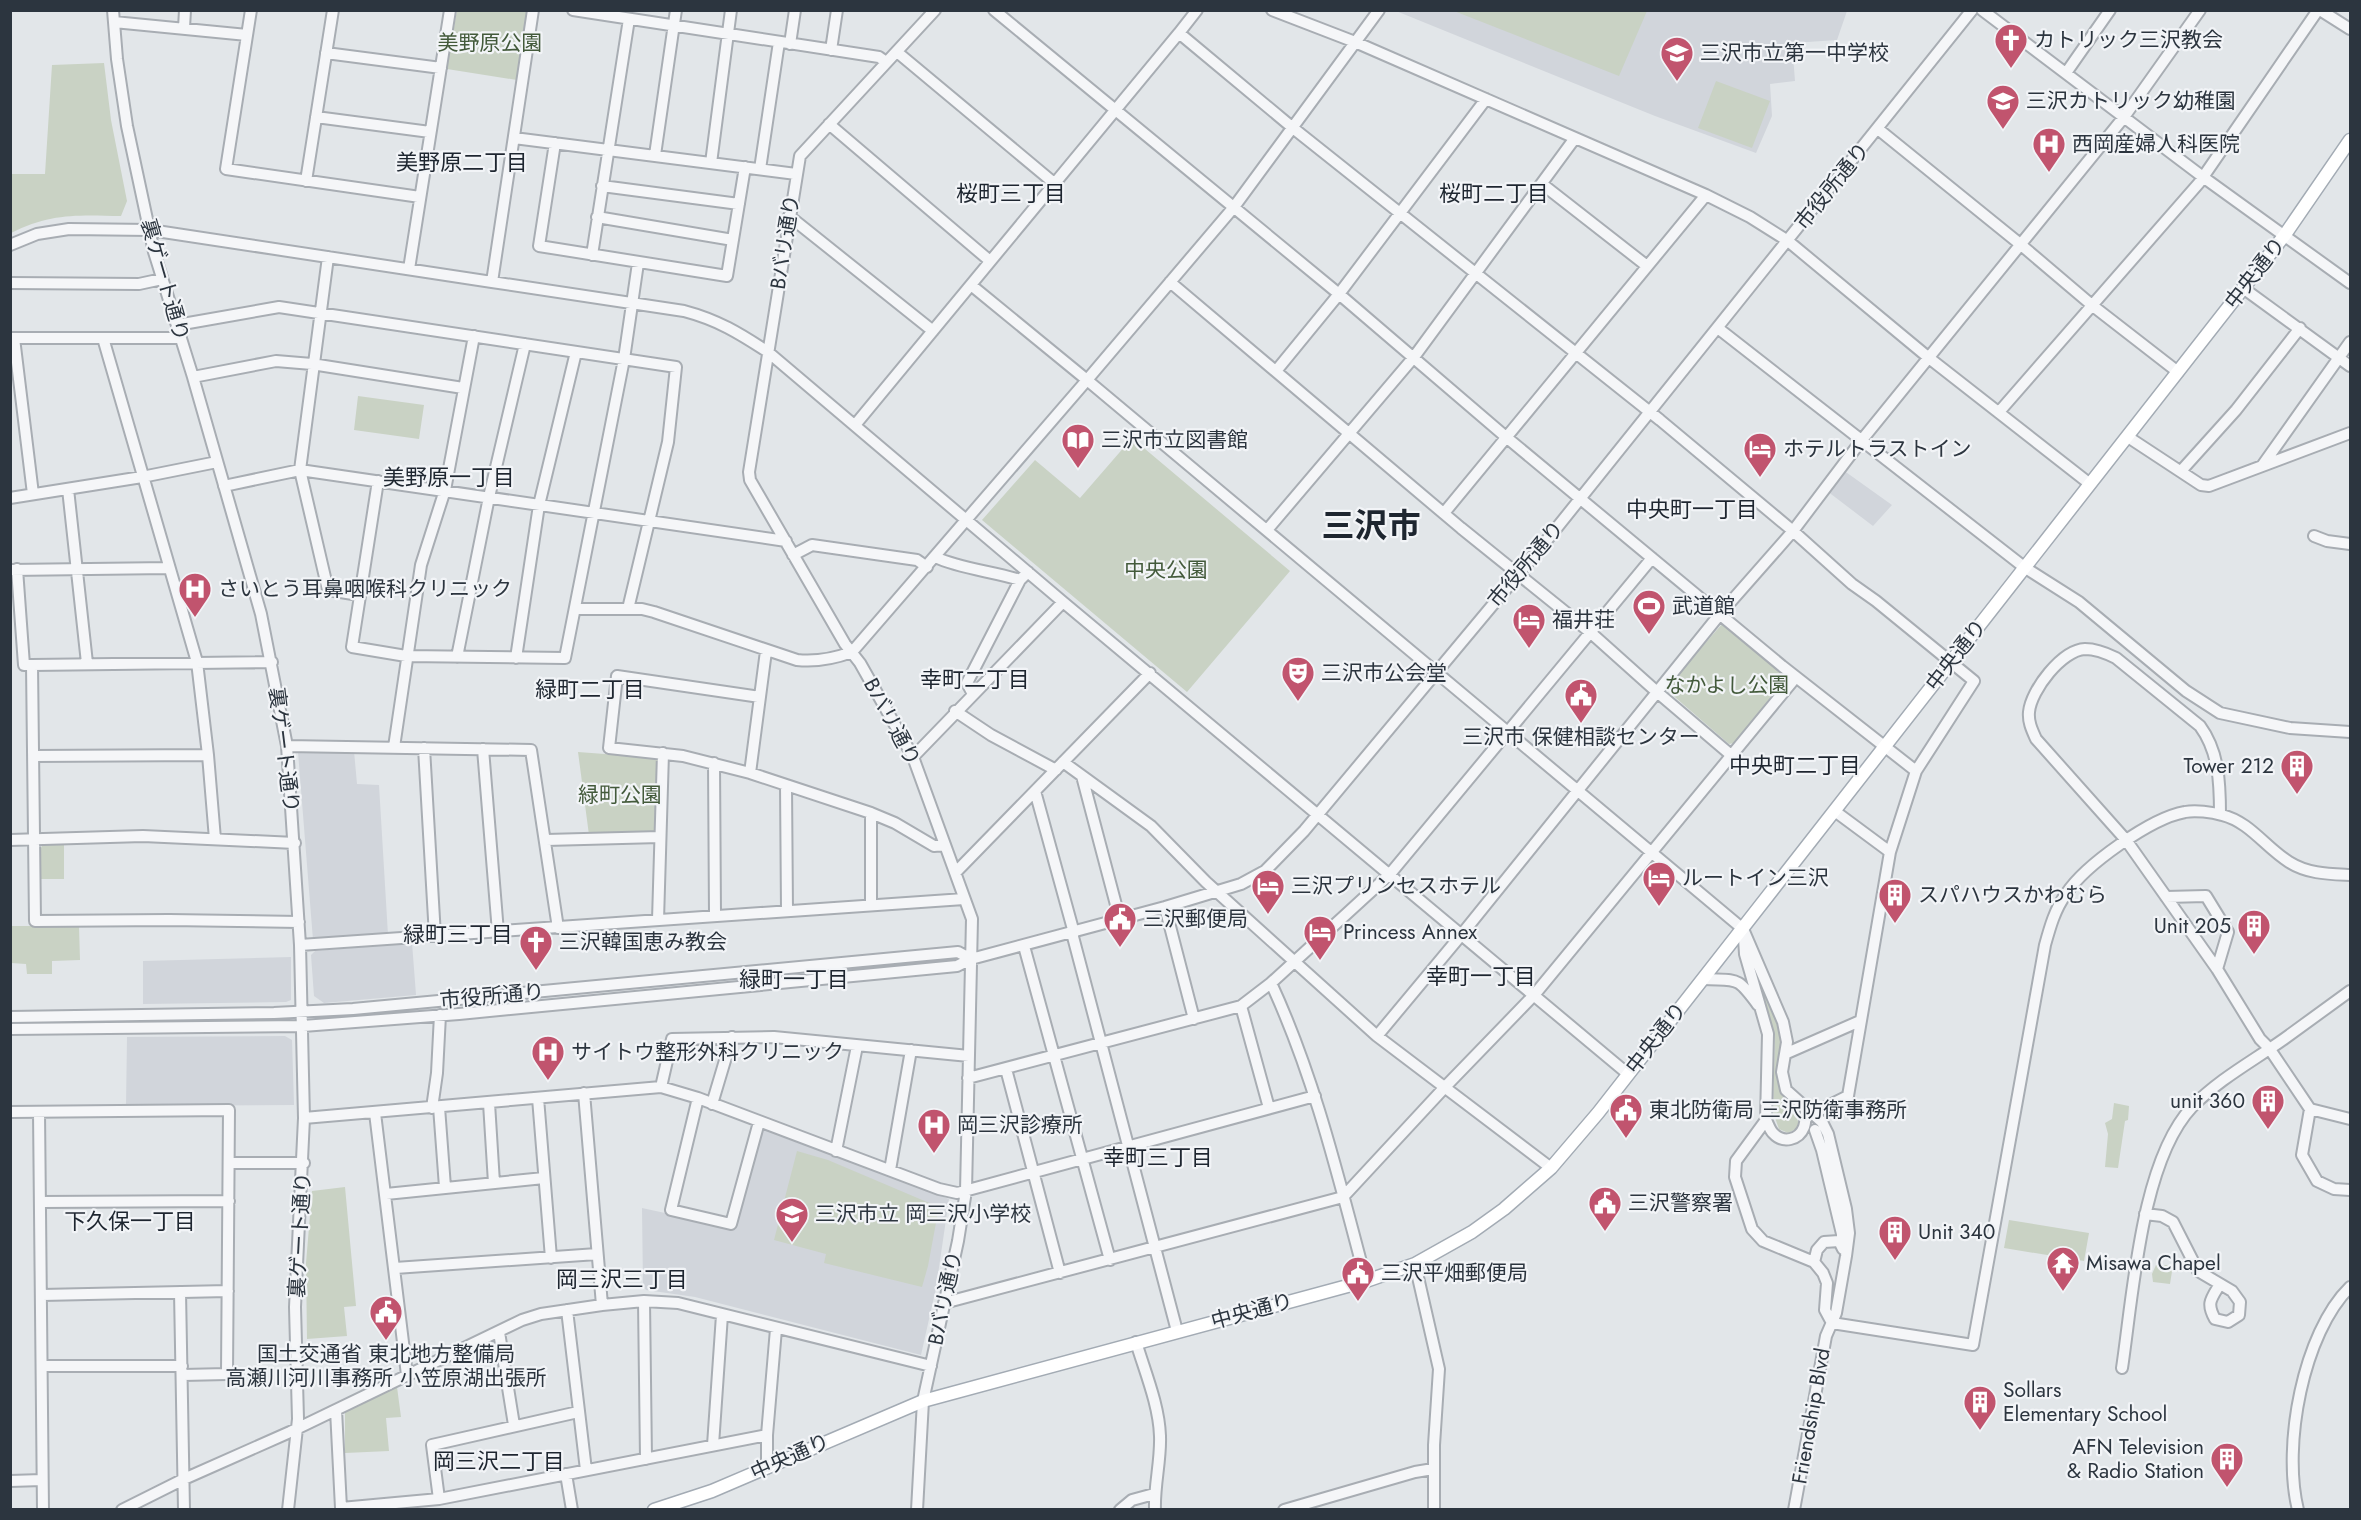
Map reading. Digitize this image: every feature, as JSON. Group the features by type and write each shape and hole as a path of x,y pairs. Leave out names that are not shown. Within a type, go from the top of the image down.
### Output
{"main road":[{"name":"中央通り","path":"654,1509 712,1491 923,1401 1366,1281 1415,1264 1472,1232 1504,1209 1551,1168 1629,1074 2284,236 2350,140"}],"street":[{"path":"184,28 185,10"},
{"path":"250,10 226,169 420,197"},
{"path":"306,181 333,10"},
{"path":"409,269 450,10"},
{"path":"492,282 533,10"},
{"path":"573,10 608,13 629,19 879,57 886,62"},
{"path":"655,155 676,10"},
{"path":"711,162 731,10"},
{"path":"760,169 785,43 795,10"},
{"path":"831,50 837,10"},
{"name":"Bバリ通り","path":"917,1509 923,1401 966,1191 972,919 913,757 860,663 750,480 749,472 800,156 935,10"},
{"path":"994,10 1339,294 1506,437 1796,677 1916,771"},
{"path":"855,425 1197,10"},
{"path":"1272,10 1355,42 1706,195 1750,217 1788,241 1929,358 2090,484"},
{"path":"575,609 628,609 654,612 766,651 812,662 852,652 1234,207 1379,10"},
{"name":"市役所通り","path":"10,1029 303,1026 957,966 971,959 1120,920 1241,884 1265,871 1318,814 1581,498 1972,10"},
{"path":"1982,10 2203,177 2350,283"},
{"path":"2066,73 2110,10"},
{"path":"1377,1036 1720,614 1793,531 1861,441 2124,117 2199,10"},
{"path":"1999,412 2203,177 2319,10 2350,29"},
{"path":"114,16 184,28 247,34"},
{"name":"裏ゲート通り","path":"114,16 127,126 150,230 162,279 194,377 261,614 287,746 299,922 304,1118 304,1163 297,1245 295,1307 298,1428 288,1509"},
{"path":"592,255 629,19"},
{"path":"1179,33 1293,128 1650,413 1793,531 1852,584 1974,681 1916,771 1890,852 1848,1096 1810,1110"},
{"path":"897,52 1054,183"},
{"path":"326,53 441,68"},
{"path":"1276,371 1339,294 1486,99"},
{"path":"316,117 430,132"},
{"path":"829,124 990,261"},
{"path":"1878,129 2093,306 2178,372"},
{"path":"514,138 608,148 796,174"},
{"path":"1267,530 1351,434 1414,357 1575,138"},
{"path":"555,143 539,246 728,276 745,167"},
{"path":"1542,184 1647,266"},
{"path":"602,186 739,204"},
{"path":"1444,513 1706,195"},
{"path":"789,216 933,331"},
{"path":"597,217 733,240"},
{"path":"10,245 37,234 69,229 150,230 684,311 708,317 732,327 768,352 1063,602 1629,1074"},
{"path":"328,257 312,364 300,470 328,590 359,595"},
{"path":"378,481 352,647 406,656 565,658 624,359 638,263"},
{"path":"10,283 139,284 162,279"},
{"path":"1170,282 1444,513 1590,632 1731,755"},
{"path":"971,285 1743,928 1783,1022 1787,1053 1782,1072 1786,1090 1822,1122 1828,1134 1846,1209 1849,1233 1844,1251"},
{"path":"2243,288 2350,366"},
{"path":"177,325 279,307 676,367 668,442 628,609"},
{"path":"1719,328 2024,567 2079,602 2186,691 2220,713 2290,728 2350,732"},
{"path":"2181,471 2236,410 2300,328"},
{"path":"393,747 421,565 445,490 474,336"},
{"path":"33,495 15,392 12,338 181,338"},
{"path":"103,338 197,662 215,839"},
{"path":"2262,466 2350,342"},
{"path":"457,657 489,497 525,344"},
{"path":"516,658 539,505 576,352"},
{"path":"194,377 276,361 312,364 463,388"},
{"path":"2128,437 2201,485 2209,486 2350,433"},
{"path":"10,498 142,477 217,462"},
{"path":"224,486 300,470 786,541"},
{"path":"68,489 87,663"},
{"path":"2314,536 2326,541 2350,544"},
{"path":"794,555 812,545 917,560 927,567"},
{"path":"935,557 948,563 995,572 1020,580"},
{"path":"968,1078 1241,1006 1271,983 1390,874 1652,558"},
{"path":"169,568 14,569 24,665 272,662"},
{"path":"973,694 967,684 1020,580 1028,572"},
{"path":"913,757 1063,602"},
{"path":"2220,814 2216,755 2200,726 2116,658 2100,651 2084,649 2070,653 2058,661 2036,692 2031,704 2030,726 2036,738 2126,840 2217,969 2260,1039 2269,1048 2310,1109 2350,1119"},
{"path":"750,773 766,651"},
{"path":"32,665 35,921 299,922"},
{"path":"956,872 1150,673"},
{"path":"759,697 618,676 609,748 663,753 750,773 871,813 895,823 934,846 945,845"},
{"path":"944,1303 1343,1197 1535,994 1796,677"},
{"path":"956,711 991,735 1082,776 1150,826 1377,1036 1551,1168"},
{"path":"287,746 531,750 558,928"},
{"path":"424,748 435,936"},
{"path":"483,749 498,932"},
{"path":"658,920 663,753"},
{"path":"33,756 208,755"},
{"path":"714,763 715,915"},
{"path":"1082,776 1120,920"},
{"path":"786,785 787,911"},
{"path":"1035,791 1176,1331"},
{"path":"1836,812 1890,852"},
{"path":"1766,1120 1736,1161 1735,1177 1739,1192 1752,1229 1763,1241 1814,1262 1827,1282 1826,1310 1832,1323 1972,1345 2049,929 2065,894 2080,876 2126,840 2185,812 2220,814 2235,819 2254,832 2272,850 2303,869 2320,874 2350,875"},
{"path":"871,813 871,904"},
{"path":"10,840 143,836 294,843"},
{"path":"546,840 660,837"},
{"path":"2166,897 2206,896 2228,932 2217,969"},
{"path":"300,945 964,899"},
{"path":"1165,907 1194,1019"},
{"path":"1743,928 1745,954 1768,1034 1766,1120 1773,1134 1784,1139 1793,1139 1800,1134 1810,1110"},
{"path":"1024,946 1110,1260"},
{"name":"市役所通り","path":"10,1017 302,1012 459,1000 958,951 971,959"},
{"path":"1703,979 1737,981 1763,1013"},
{"path":"1271,983 1294,1035 1315,1096 1366,1281"},
{"path":"2122,1368 2145,1214 2159,1167 2179,1123 2216,1084 2350,991"},
{"path":"1241,1006 1269,1108"},
{"path":"440,1015 435,1108 445,1187"},
{"path":"1787,1053 1860,1021"},
{"path":"712,1104 732,1037"},
{"path":"661,1087 672,1039 774,1037 969,1056"},
{"path":"836,1151 857,1046"},
{"path":"890,1170 911,1050"},
{"path":"1006,1069 1060,1273"},
{"path":"304,1118 661,1087 698,1098 939,1189 957,1193 1315,1096"},
{"path":"584,1094 602,1305"},
{"path":"538,1098 551,1257"},
{"path":"698,1098 670,1210 731,1224 759,1122"},
{"path":"489,1103 494,1183"},
{"path":"2310,1109 2302,1155 2317,1181 2334,1189 2350,1190"},
{"path":"10,1112 230,1110 227,1374 183,1370 42,1366"},
{"path":"39,1112 43,1509"},
{"path":"375,1113 407,1375"},
{"path":"1815,1130 1822,1150 1844,1251"},
{"path":"230,1163 304,1163"},
{"path":"386,1194 544,1178"},
{"path":"40,1202 229,1201"},
{"path":"2145,1214 2162,1216 2173,1222 2198,1271 2220,1284"},
{"path":"1814,1262 1816,1250 1824,1242 1839,1241 1844,1251"},
{"name":"Friendship Blvd","path":"1794,1509 1826,1336 1836,1313 1844,1251"},
{"path":"395,1268 597,1254"},
{"path":"1415,1264 1439,1369 1434,1509"},
{"path":"2298,1509 2292,1459 2296,1404 2316,1340 2339,1298 2350,1287"},
{"path":"42,1295 228,1291"},
{"path":"180,1292 184,1509"},
{"path":"644,1301 646,1459"},
{"path":"122,1509 541,1314 644,1301 678,1303 931,1366"},
{"path":"567,1310 586,1470"},
{"path":"713,1445 722,1315"},
{"path":"767,1468 767,1435 776,1329"},
{"path":"499,1332 514,1425"},
{"path":"1136,1342 1159,1422 1160,1448 1154,1494 1155,1509"},
{"path":"336,1410 341,1508 439,1498 767,1435"},
{"path":"439,1498 432,1445 578,1412"},
{"path":"1284,1509 1415,1472 1434,1469"},
{"path":"566,1474 572,1509"},
{"path":"10,1481 42,1480"},
{"path":"1120,1509 1132,1500 1154,1494"}],"shaded area":[{"name":"三沢市立第一中学校","path":"1396,11 1847,11 1837,40 1792,43 1795,81 1770,84 1772,116 1756,153 1655,116"},
{"path":"1843,470 1892,505 1873,526 1827,491"},
{"path":"354,751 357,784 379,785 388,935 313,940 298,752"},
{"path":"412,943 416,995 324,1003 314,996 311,955 315,951"},
{"path":"291,957 291,1000 286,1002 143,1004 143,961"},
{"path":"285,1036 292,1040 294,1105 126,1106 127,1037"},
{"name":"三沢市立 岡三沢小学校","path":"763,1127 949,1199 936,1288 921,1355 695,1297 646,1290 643,1286 642,1208 734,1228"}],"green space":[{"name":"美野原公園","path":"457,10 527,11 517,80 447,69"},
{"path":"1454,11 1647,11 1619,76"},
{"path":"104,63 111,120 127,201 121,216 64,217 25,226 11,233 11,174 45,174 52,65"},
{"path":"1716,81 1770,101 1752,148 1698,128"},
{"path":"358,396 424,405 419,439 354,430"},
{"name":"中央公園","path":"1132,438 1290,571 1187,692 982,520 1035,460 1080,498"},
{"name":"なかよし公園","path":"1722,624 1726,624 1787,675 1787,678 1734,743 1729,744 1669,692 1668,686"},
{"name":"緑町公園","path":"578,752 658,758 657,832 589,835"},
{"path":"43,844 64,844 64,879 41,879"},
{"path":"10,926 79,926 80,960 52,961 52,974 27,974 26,964 11,963"},
{"path":"1754,964 1782,1036 1783,1051 1777,1076 1780,1091 1794,1110 1799,1124 1796,1129 1788,1133 1779,1129 1773,1112 1775,1035 1751,965"},
{"path":"2114,1103 2129,1106 2118,1168 2105,1167 2108,1134 2105,1123 2112,1119"},
{"path":"797,1151 828,1160 934,1205 938,1212 922,1287 824,1263 826,1254 774,1240"},
{"path":"345,1187 356,1306 344,1307 347,1336 307,1339 306,1263 312,1191"},
{"path":"2009,1220 2089,1233 2084,1261 2004,1248"},
{"path":"2156,1265 2173,1265 2170,1284 2153,1282 2152,1274"},
{"path":"397,1387 401,1417 386,1418 389,1451 345,1453 345,1412"}],"place":[{"name":"カトリック三沢教会","path":"2011,69"},
{"name":"三沢市立第一中学校","path":"1677,82"},
{"name":"三沢カトリック幼稚園","path":"2003,130"},
{"name":"西岡産婦人科医院","path":"2049,173"},
{"name":"三沢市立図書館","path":"1078,469"},
{"name":"ホテルトラストイン","path":"1760,478"},
{"name":"さいとう耳鼻咽喉科クリニック","path":"195,618"},
{"name":"武道館","path":"1649,635"},
{"name":"福井荘","path":"1529,649"},
{"name":"三沢市公会堂","path":"1298,702"},
{"name":"三沢市 保健相談センター","path":"1581,724"},
{"name":"Tower 212","path":"2297,795"},
{"name":"ルートイン三沢","path":"1659,907"},
{"name":"三沢プリンセスホテル","path":"1268,915"},
{"name":"スパハウスかわむら","path":"1895,924"},
{"name":"三沢郵便局","path":"1120,948"},
{"name":"Unit 205","path":"2254,955"},
{"name":"Princess Annex","path":"1320,961"},
{"name":"三沢韓国恵み教会","path":"536,971"},
{"name":"サイトウ整形外科クリニック","path":"548,1081"},
{"name":"unit 360","path":"2268,1130"},
{"name":"東北防衛局 三沢防衛事務所","path":"1626,1139"},
{"name":"岡三沢診療所","path":"934,1154"},
{"name":"三沢警察署","path":"1605,1232"},
{"name":"三沢市立 岡三沢小学校","path":"792,1243"},
{"name":"Unit 340","path":"1895,1261"},
{"name":"Misawa Chapel","path":"2063,1292"},
{"name":"三沢平畑郵便局","path":"1358,1302"},
{"name":"国土交通省 東北地方整備局 高瀬川河川事務所 小笠原湖出張所","path":"386,1341"},
{"name":"Sollars Elementary School","path":"1980,1431"},
{"name":"AFN Television & Radio Station","path":"2227,1488"}],"district":[{"name":"美野原二丁目","path":"462,162"},
{"name":"桜町三丁目","path":"1011,193"},
{"name":"桜町二丁目","path":"1494,193"},
{"name":"美野原一丁目","path":"449,477"},
{"name":"中央町一丁目","path":"1692,509"},
{"name":"三沢市","path":"1371,525"},
{"name":"幸町二丁目","path":"975,679"},
{"name":"緑町二丁目","path":"590,689"},
{"name":"中央町二丁目","path":"1795,765"},
{"name":"緑町三丁目","path":"458,934"},
{"name":"幸町一丁目","path":"1481,976"},
{"name":"緑町一丁目","path":"794,979"},
{"name":"幸町三丁目","path":"1158,1157"},
{"name":"下久保一丁目","path":"130,1221"},
{"name":"岡三沢三丁目","path":"622,1279"},
{"name":"岡三沢二丁目","path":"499,1461"}]}
